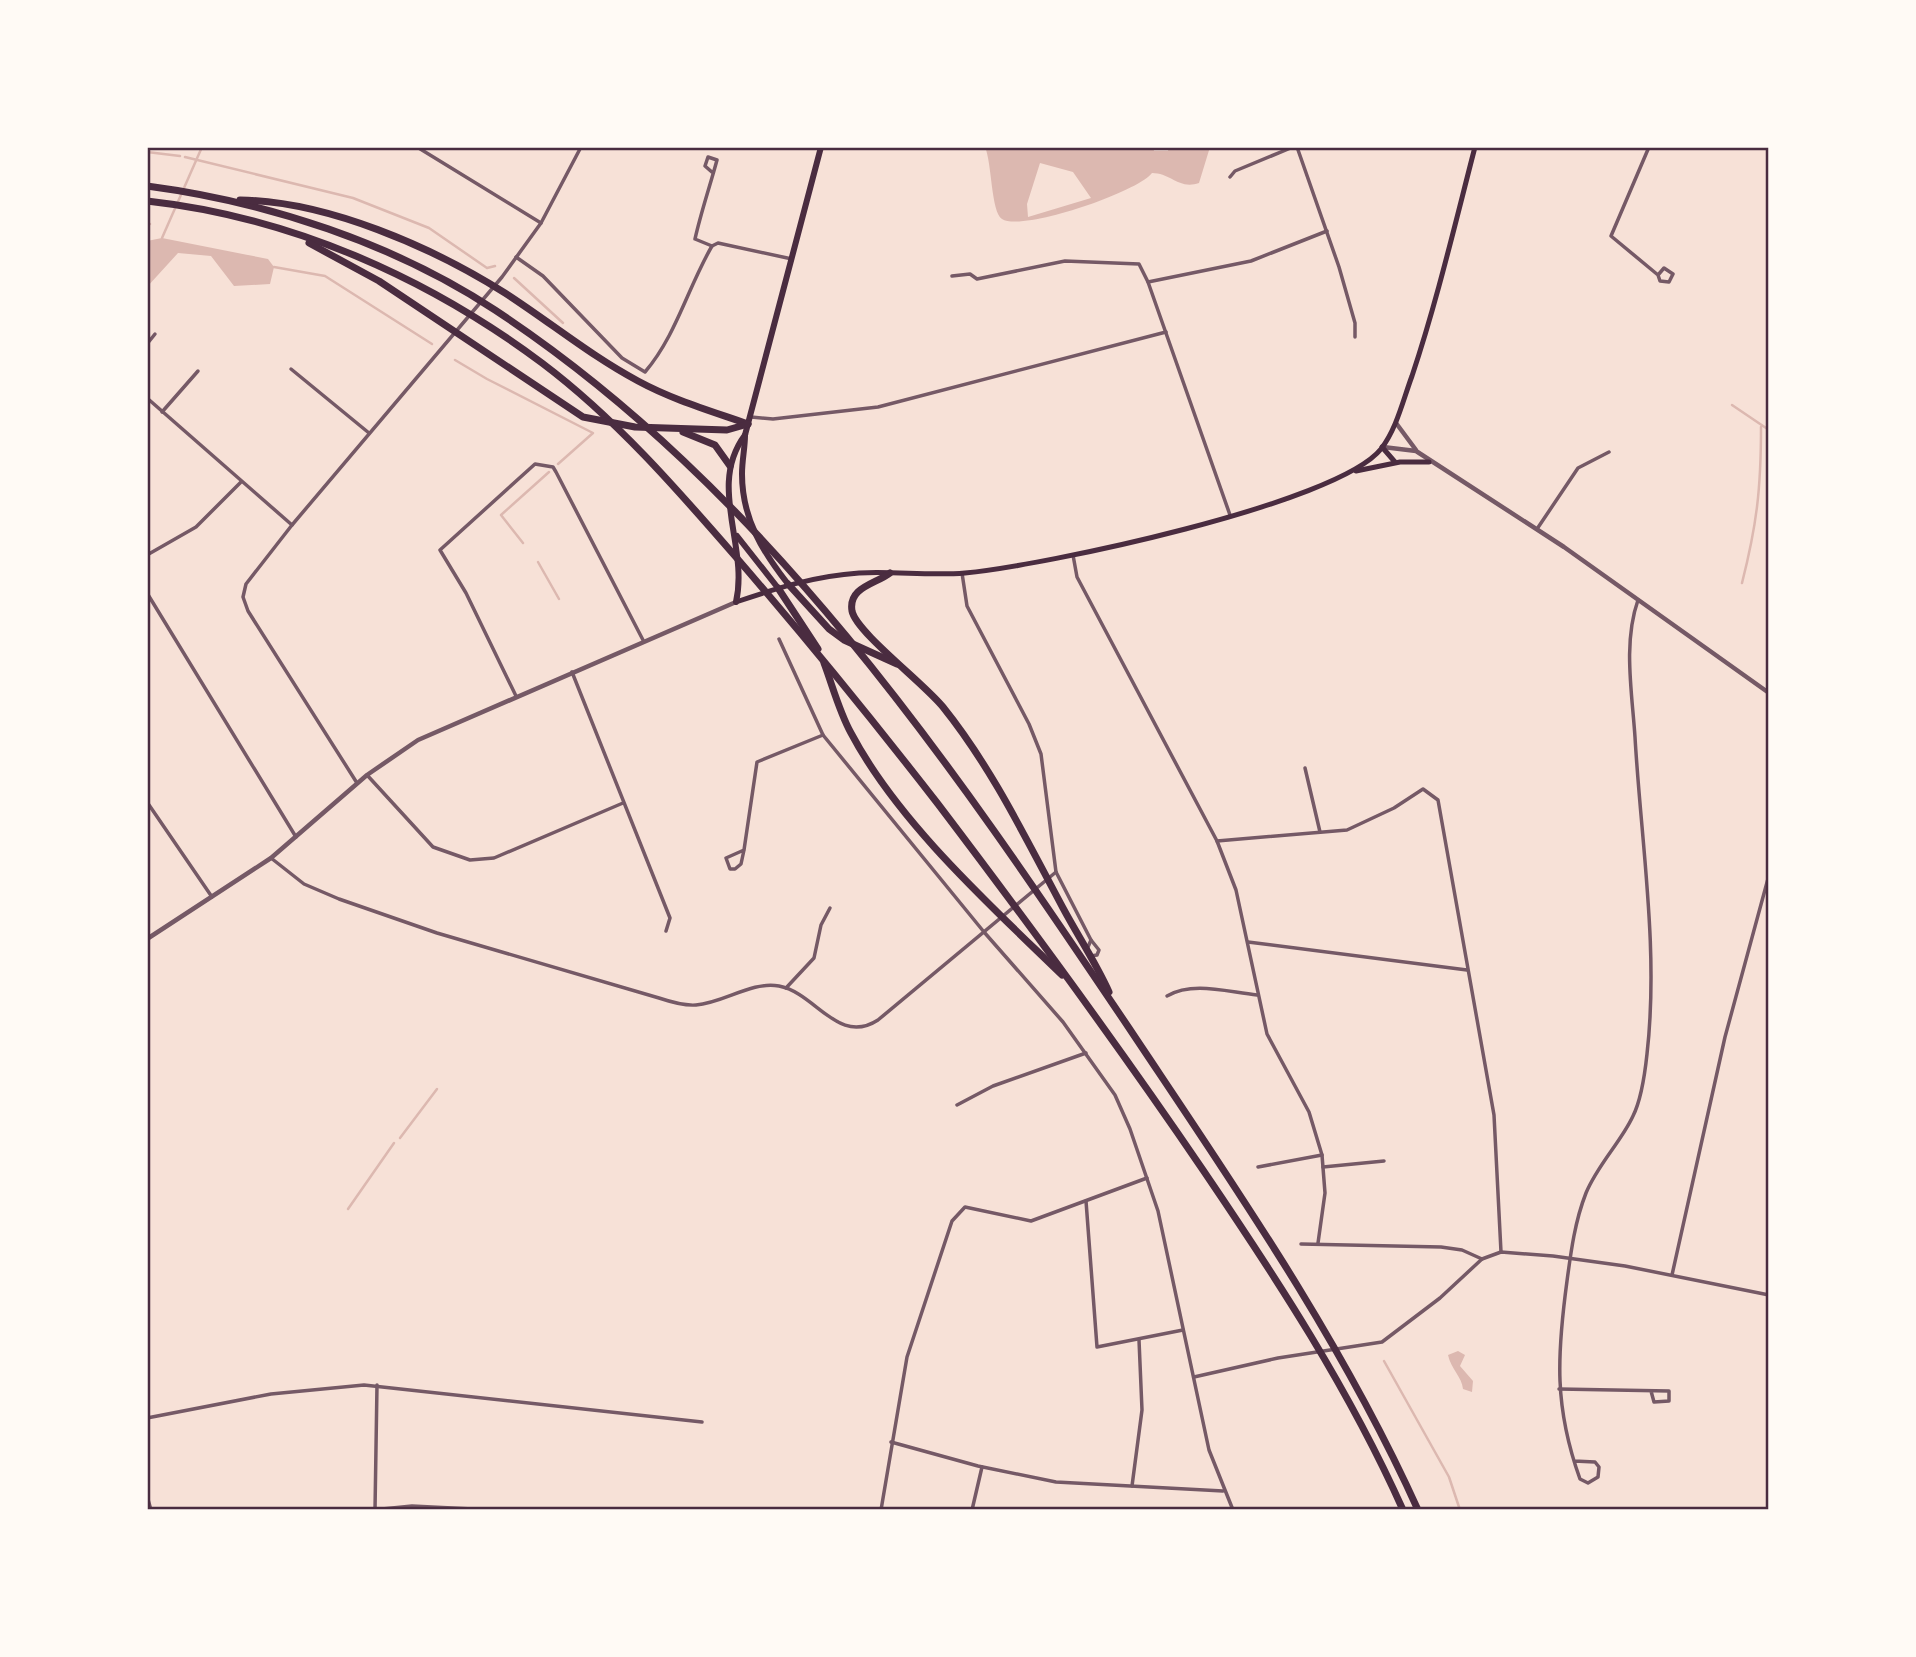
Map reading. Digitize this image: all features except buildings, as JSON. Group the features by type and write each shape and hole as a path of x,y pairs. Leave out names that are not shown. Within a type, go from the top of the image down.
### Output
{"highway":[{"path":"147,187 229,200 297,218 353,239 469,295 515,325 615,402 718,496 808,590 895,693 1118,1012 1324,1329 1354,1379 1418,1510"},
{"path":"229,200 264,201 363,226 418,247 505,294 639,382 689,405 749,421"},
{"path":"147,201 190,206 290,232 397,272 459,306 544,365 576,391 691,506 861,704 1078,990 1311,1335 1340,1385 1402,1510"},
{"path":"290,232 379,281 583,417 618,425 673,429 727,430 749,421"},
{"path":"673,429 715,445 730,466"},
{"path":"890,573 857,593 852,601 852,611 862,629 907,669 948,713 998,786 1101,975 1118,1012"},
{"path":"788,584 829,629 844,640 907,669"},
{"path":"778,588 812,636 842,715 863,754 924,833 1078,990"}],"main road":[{"path":"788,584 764,552 747,514 742,474 745,435 821,147"},
{"path":"1353,472 1382,447 1395,423 1436,297 1475,147"},
{"path":"736,602 741,581 728,501 730,466 736,447 745,435"},
{"path":"1382,447 1395,462"},
{"path":"736,602 788,584 831,576 962,573 1072,554 1230,515 1322,486 1353,472 1395,462 1429,462"},
{"path":"734,531 778,588"}],"street":[{"path":"417,147 541,223"},
{"path":"357,783 248,611 243,597 246,584 516,257 541,223 581,147"},
{"path":"1230,177 1235,171 1295,147 1327,232 1355,323 1355,337"},
{"path":"1649,147 1611,236 1665,283 1669,282 1673,274 1664,268 1658,275"},
{"path":"712,246 695,239 713,173"},
{"path":"1148,282 1251,261 1327,232"},
{"path":"516,257 543,276 622,358 645,372 658,357 696,273 712,246 718,243 792,259"},
{"path":"952,276 970,274 977,279 1065,261 1139,264 1148,282 1230,515"},
{"path":"749,421 878,407 1166,332"},
{"path":"147,344 155,334"},
{"path":"291,369 369,433"},
{"path":"162,412 198,371"},
{"path":"147,398 292,525"},
{"path":"1395,423 1416,451 1429,462 1537,529 1769,692"},
{"path":"1382,447 1416,451"},
{"path":"1537,529 1578,468 1609,452"},
{"path":"516,696 466,593 440,550 535,464 553,467 643,640"},
{"path":"147,555 197,527 241,482"},
{"path":"1072,554 1077,577 1217,841 1236,890 1267,1034 1310,1112 1322,1154 1325,1193 1318,1243"},
{"path":"962,573 968,606 1030,724 1041,754 1056,873 1091,940 1099,950 1094,957 1087,953 1091,940"},
{"path":"147,593 296,837"},
{"path":"1574,1461 1595,1462 1599,1467 1598,1478 1584,1483 1574,1461 1559,1389 1558,1343 1570,1258 1586,1193 1605,1157 1633,1116 1647,1059 1651,1022 1647,887 1630,659 1632,617 1638,600"},
{"path":"147,939 271,858 357,783 418,740 643,640 736,602"},
{"path":"779,639 823,735 1086,1052 1115,1095 1147,1178 1165,1238 1209,1450 1233,1510"},
{"path":"572,671 670,918 666,931"},
{"path":"744,850 726,858 730,869 741,864 744,850 757,762 823,735"},
{"path":"1305,768 1320,832"},
{"path":"367,775 433,847 470,860 494,858 623,803"},
{"path":"1217,841 1357,827 1423,789 1438,800 1494,1115 1501,1252"},
{"path":"147,802 212,897"},
{"path":"271,858 304,884 339,899 438,933 676,1003 695,1006 763,986 786,988 843,1025 865,1027 1056,873"},
{"path":"1672,1275 1726,1037 1769,875"},
{"path":"786,988 814,958 821,925 830,908"},
{"path":"1248,942 1467,970"},
{"path":"1167,996 1180,989 1203,988 1257,995"},
{"path":"957,1105 993,1086 1086,1052"},
{"path":"1258,1167 1322,1154"},
{"path":"1323,1167 1384,1161"},
{"path":"881,1510 907,1357 948,1229 965,1207 1031,1222 1147,1178"},
{"path":"1086,1201 1097,1347 1183,1330"},
{"path":"1301,1244 1441,1247 1462,1250 1482,1259"},
{"path":"1194,1377 1279,1357 1382,1342 1420,1314 1482,1259 1501,1252 1570,1258 1769,1295"},
{"path":"1132,1486 1142,1410 1139,1340"},
{"path":"377,1385 374,1510 422,1506 493,1510"},
{"path":"147,1418 271,1394 377,1385 702,1422"},
{"path":"1559,1389 1669,1391 1669,1401 1654,1402 1651,1391"},
{"path":"891,1442 982,1467 1056,1482 1223,1490"},
{"path":"972,1510 982,1467"},
{"path":"147,1496 151,1510"}],"shaded area":[{"path":"985,147 1153,147 1154,151 1168,151 1169,147 1210,147 1199,183 1180,183 1152,173 1125,190 1079,208 1014,222 998,215","holes":["1040,163 1073,172 1091,198 1028,217 1027,204"]},
{"path":"162,238 268,259 274,267 270,284 234,286 211,256 178,253 147,287 147,241"},
{"path":"1458,1351 1465,1355 1460,1366 1473,1381 1472,1392 1463,1389 1449,1360 1448,1355"}],"waterway":[{"path":"162,238 202,147"},
{"path":"147,152 180,156"},
{"path":"185,157 353,198 429,228 487,268 495,266"},
{"path":"274,267 325,276 432,344"},
{"path":"514,278 563,323"},
{"path":"455,360 593,433 558,464"},
{"path":"1732,405 1769,430"},
{"path":"1742,583 1757,506 1761,427"},
{"path":"523,543 501,515 549,472"},
{"path":"538,562 559,599"},
{"path":"400,1138 437,1089"},
{"path":"348,1209 394,1143"},
{"path":"1384,1361 1449,1477 1460,1510"}]}
